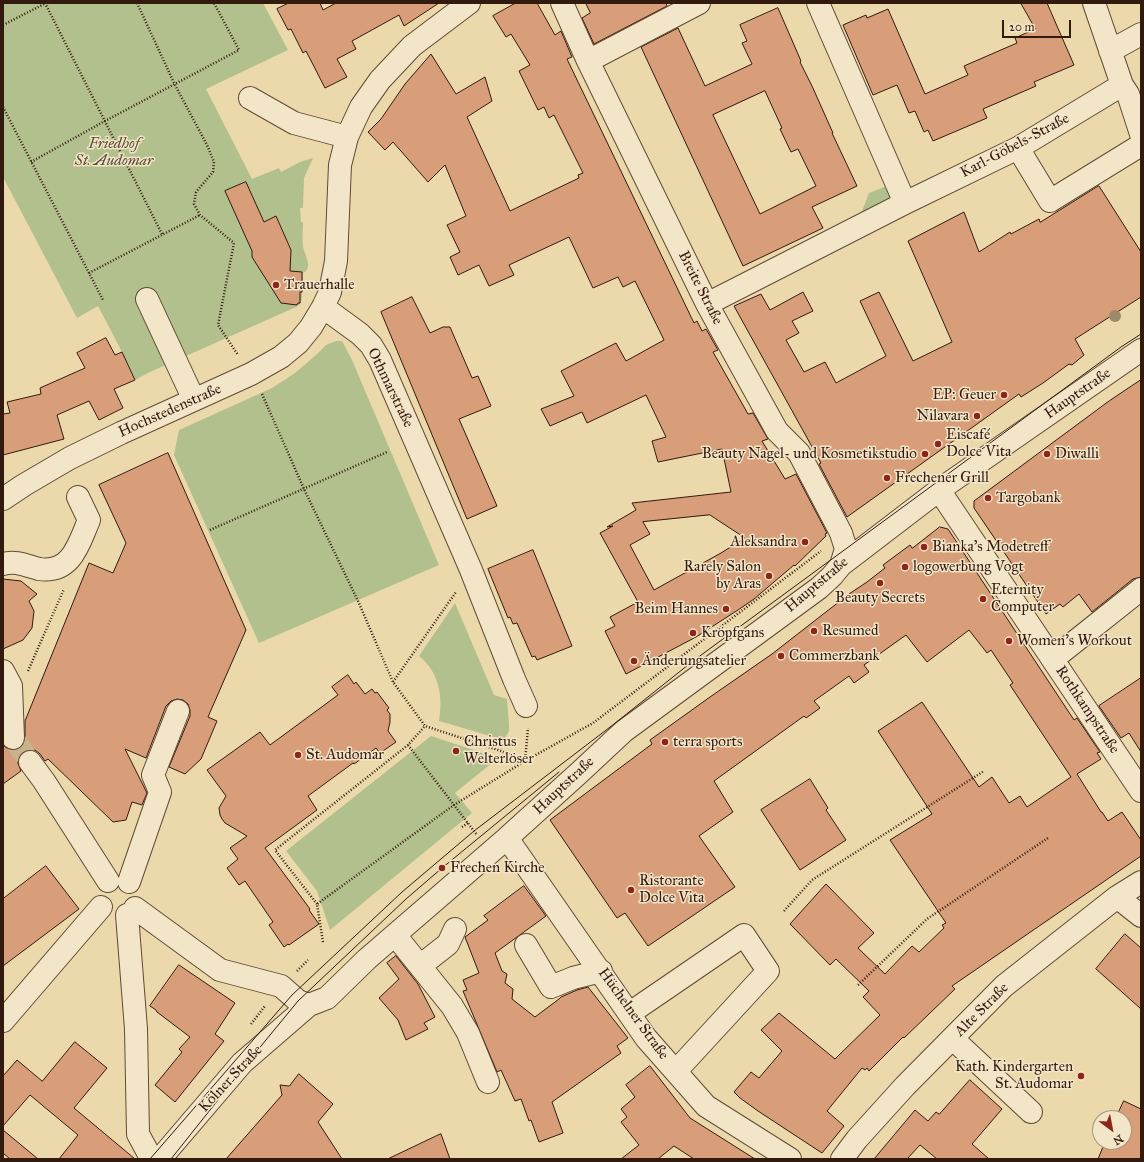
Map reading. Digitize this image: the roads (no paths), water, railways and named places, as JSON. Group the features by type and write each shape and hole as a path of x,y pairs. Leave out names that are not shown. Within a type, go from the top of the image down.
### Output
{"street":[{"path":"323,307 330,292 336,261 340,166 347,137 361,107 395,62 412,46 469,3"},
{"name":"Breite Straße","path":"562,3 588,61 707,304 777,431 799,453 841,534 846,549 841,565"},
{"path":"588,61 699,3"},
{"path":"818,3 905,203"},
{"path":"1094,3 1122,85 1128,94 1141,134"},
{"path":"1110,51 1141,34"},
{"name":"Karl-Göbels-Straße","path":"707,304 905,203 1018,148 1122,85"},
{"path":"250,98 294,123 347,137"},
{"path":"1018,148 1050,201 1141,145"},
{"path":"147,299 194,400"},
{"name":"Hochstedenstraße","path":"3,499 70,458 121,433 251,374 281,357 298,343 311,327 323,307"},
{"name":"Othmarstraße","path":"323,307 360,334 371,345 380,360 471,570 526,706"},
{"name":"Hauptstraße","path":"507,838 624,730 819,588 841,565 939,490 1141,350"},
{"path":"3,482 70,458"},
{"name":"Rothkampstraße","path":"939,490 1141,791"},
{"path":"3,564 23,564 40,569 55,569 65,564 74,555 89,520 78,497"},
{"path":"1053,658 1141,589"},
{"path":"7,679 13,738"},
{"path":"118,881 160,792 153,775 178,711"},
{"path":"30,762 118,881"},
{"name":"Kölner Straße","path":"160,1159 242,1063 309,1005 327,998 395,935 507,838"},
{"name":"Hüchelner Straße","path":"507,838 601,971 646,1038 706,1106 790,1159"},
{"path":"118,881 134,886 137,894 137,901 131,911 120,917 112,916 106,913 101,907 99,900 99,893 103,886 118,881"},
{"name":"Alte Straße","path":"842,1159 857,1138 905,1086 1004,986 1117,897 1141,882"},
{"path":"1117,897 1141,916"},
{"path":"3,1021 101,907"},
{"path":"131,911 220,970 281,986 298,1001 309,1005"},
{"path":"131,911 136,1029 138,1134 151,1158 153,1159"},
{"path":"420,966 448,944 455,929"},
{"path":"395,935 452,1006 468,1033 488,1082"},
{"path":"630,1013 744,935 768,971 676,1071"},
{"path":"526,945 551,988 573,978 601,971"},
{"path":"952,1039 1031,1112"}],"tunnel":[{"path":"13,738 30,762"}],"tram line":[{"path":"150,1159 292,995 402,892 474,831 614,724 693,661 1121,347 1141,334"},
{"path":"171,1159 298,1001 406,899 559,772"}],"place":[{"name":"Trauerhalle","path":"276,285"},
{"name":"EP: Geuer","path":"1004,395"},
{"name":"Nilavara","path":"977,416"},
{"name":"Eiscafé Dolce Vita","path":"938,444"},
{"name":"Beauty Nagel- und Kosmetikstudio","path":"925,454"},
{"name":"Diwalli","path":"1047,454"},
{"name":"Frechener Grill","path":"887,478"},
{"name":"Targobank","path":"988,498"},
{"name":"Aleksandra","path":"805,542"},
{"name":"Bianka's Modetreff","path":"924,547"},
{"name":"logowerbung Vogt","path":"905,567"},
{"name":"Rarely Salon by Aras","path":"769,576"},
{"name":"Beauty Secrets","path":"880,583"},
{"name":"Eternity Computer","path":"983,599"},
{"name":"Beim Hannes","path":"726,609"},
{"name":"Resumed","path":"814,631"},
{"name":"Kröpfgans","path":"693,633"},
{"name":"Women's Workout","path":"1009,641"},
{"name":"Commerzbank","path":"781,656"},
{"name":"Änderungsatelier","path":"634,661"},
{"name":"terra sports","path":"665,742"},
{"name":"Christus Welterlöser","path":"456,751"},
{"name":"St. Audomar","path":"298,755"},
{"name":"Frechen Kirche","path":"442,868"},
{"name":"Ristorante Dolce Vita","path":"631,890"},
{"name":"Kath. Kindergarten St. Audomar","path":"1081,1076"}],"park label":[{"name":"Friedhof St. Audomar","path":"114,152"}]}
